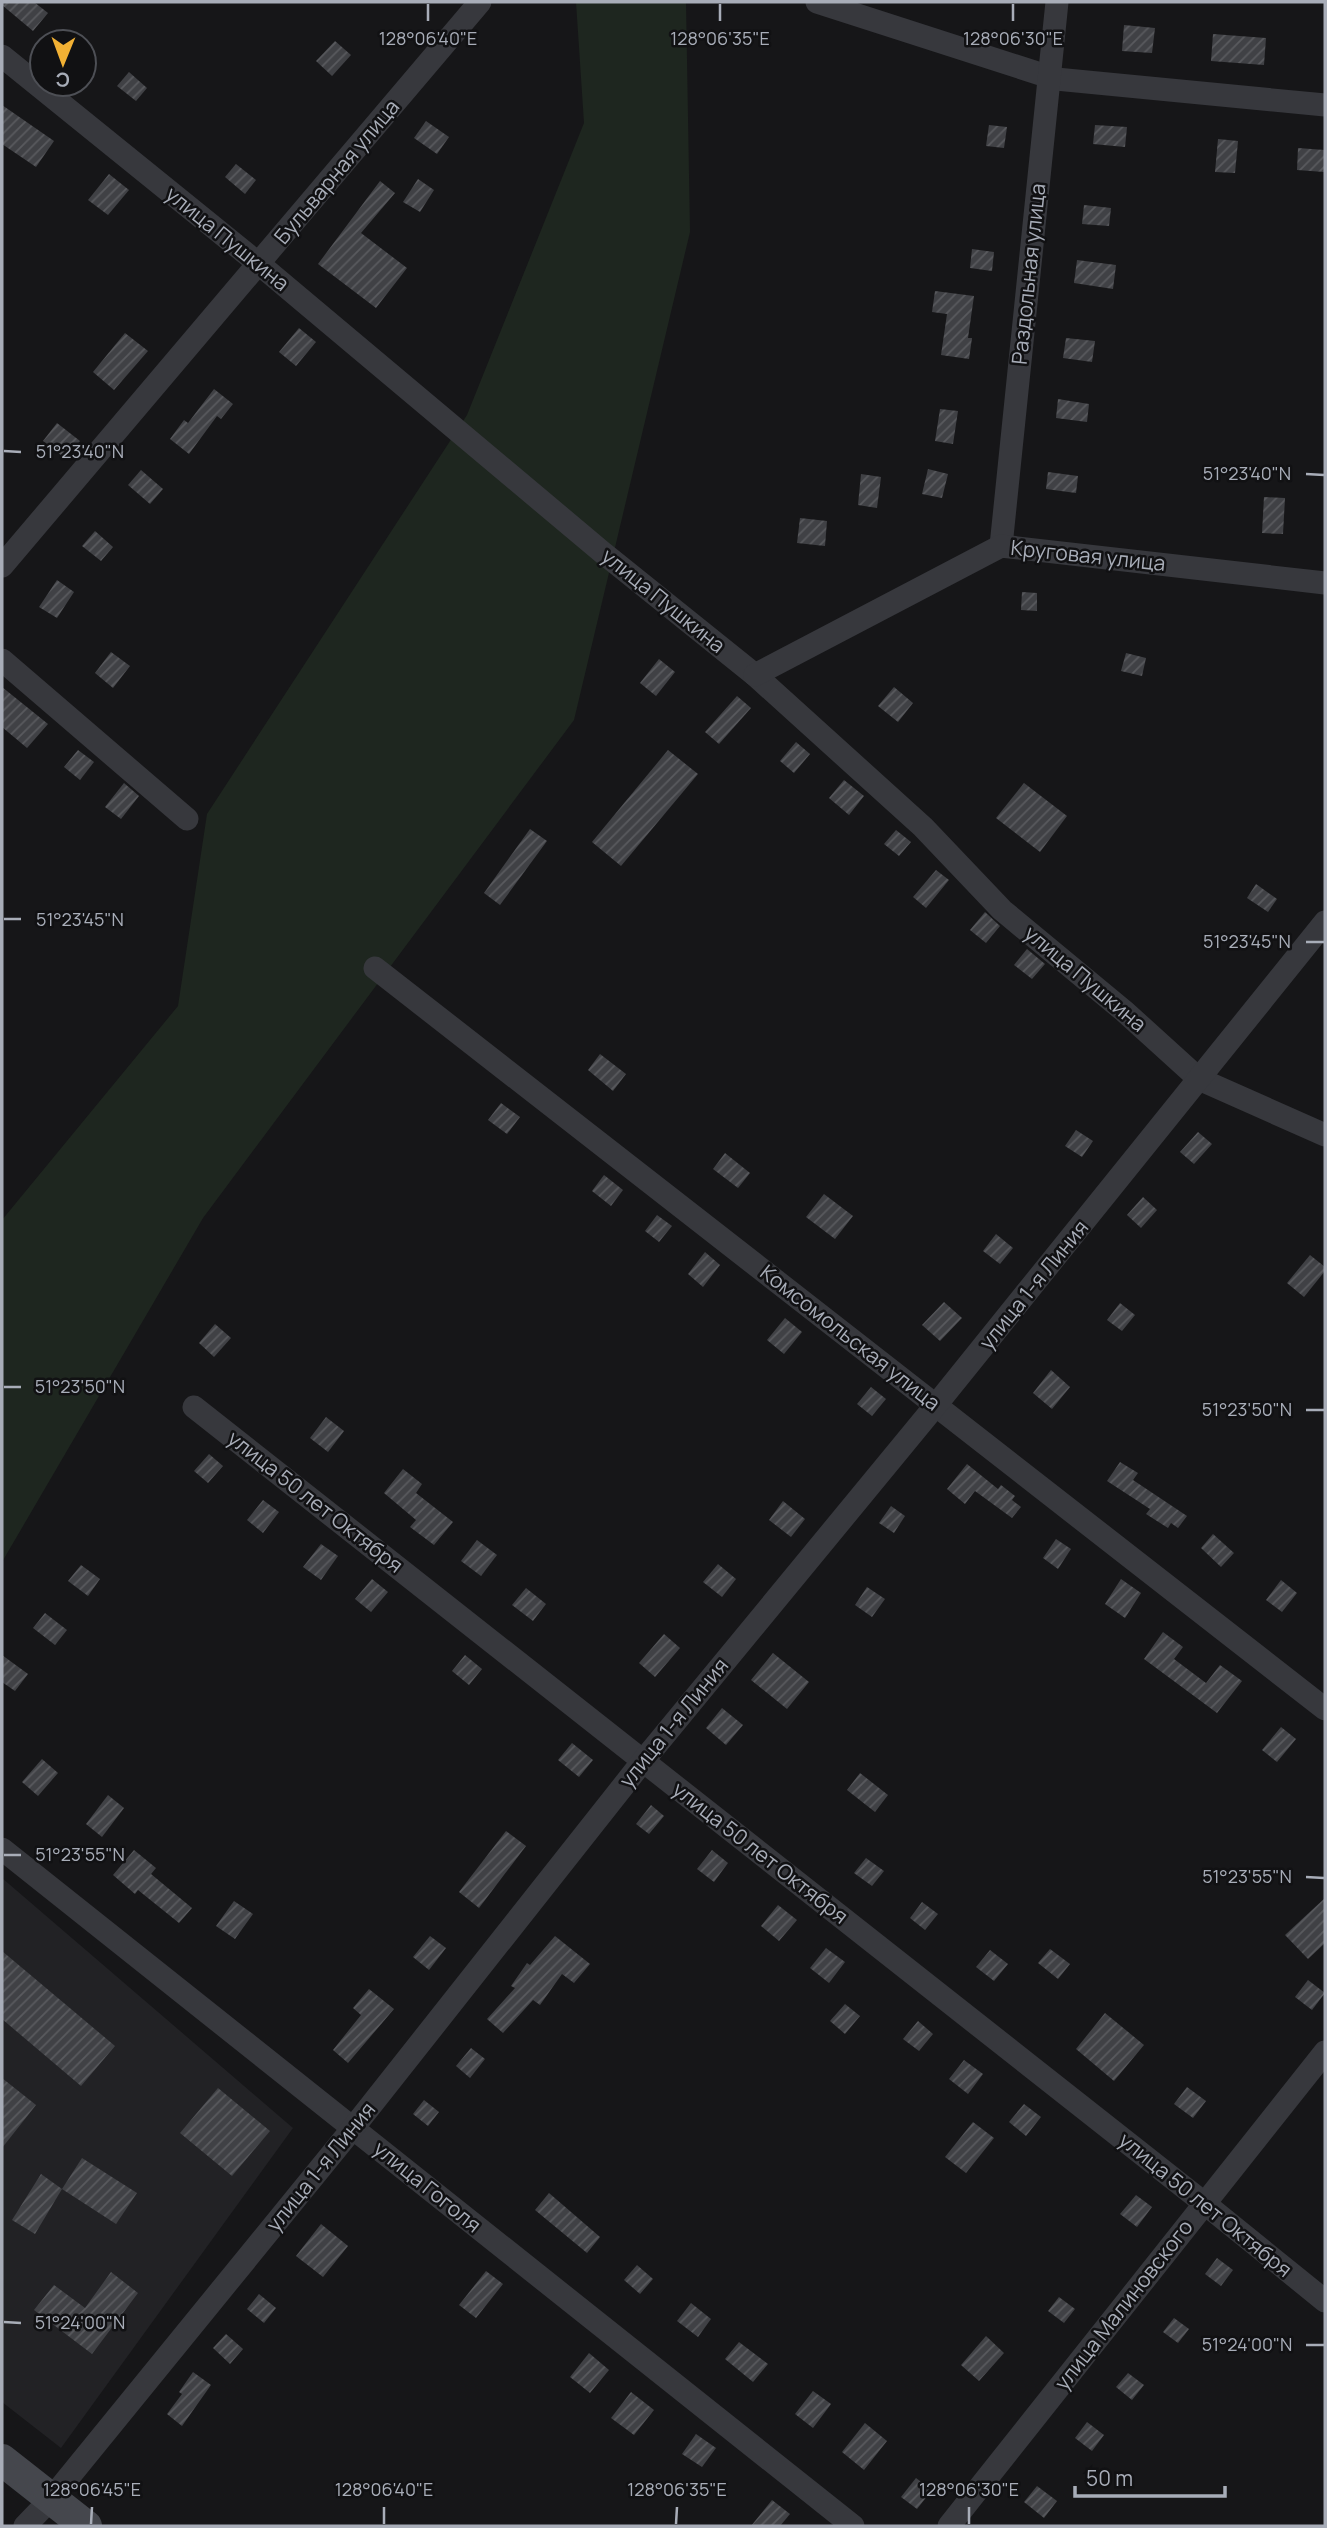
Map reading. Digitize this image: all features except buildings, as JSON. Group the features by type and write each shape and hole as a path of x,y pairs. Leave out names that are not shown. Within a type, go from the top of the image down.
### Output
{"main road":[{"path":"2,2459 86,2526"}],"street":[{"name":"Бульварная улица","path":"2,566 480,2"},
{"path":"817,2 1049,77 1325,105"},
{"name":"Раздольная улица","path":"1001,546 1057,2"},
{"name":"улица Пушкина","path":"2,56 259,264 591,543 755,675 923,827 1002,910 1124,1011 1199,1079 1325,1135"},
{"name":"Круговая улица","path":"755,675 1001,546 1325,583"},
{"path":"2,660 187,818"},
{"name":"улица 1-я Линия","path":"25,2526 51,2499 353,2128 643,1761 936,1405 1325,922"},
{"name":"Комсомольская улица","path":"375,968 1325,1709"},
{"name":"улица 50 лет Октября","path":"194,1407 1325,2301"},
{"name":"улица Гоголя","path":"2,1849 853,2526"},
{"name":"улица Малиновского","path":"949,2526 1325,2052"}],"shaded area":[{"path":"576,2 686,2 690,232 574,720 203,1218 2,1562 2,1220 178,1006 207,814 467,415 584,123"},
{"path":"2,1878 293,2128 61,2448 2,2402"}]}
